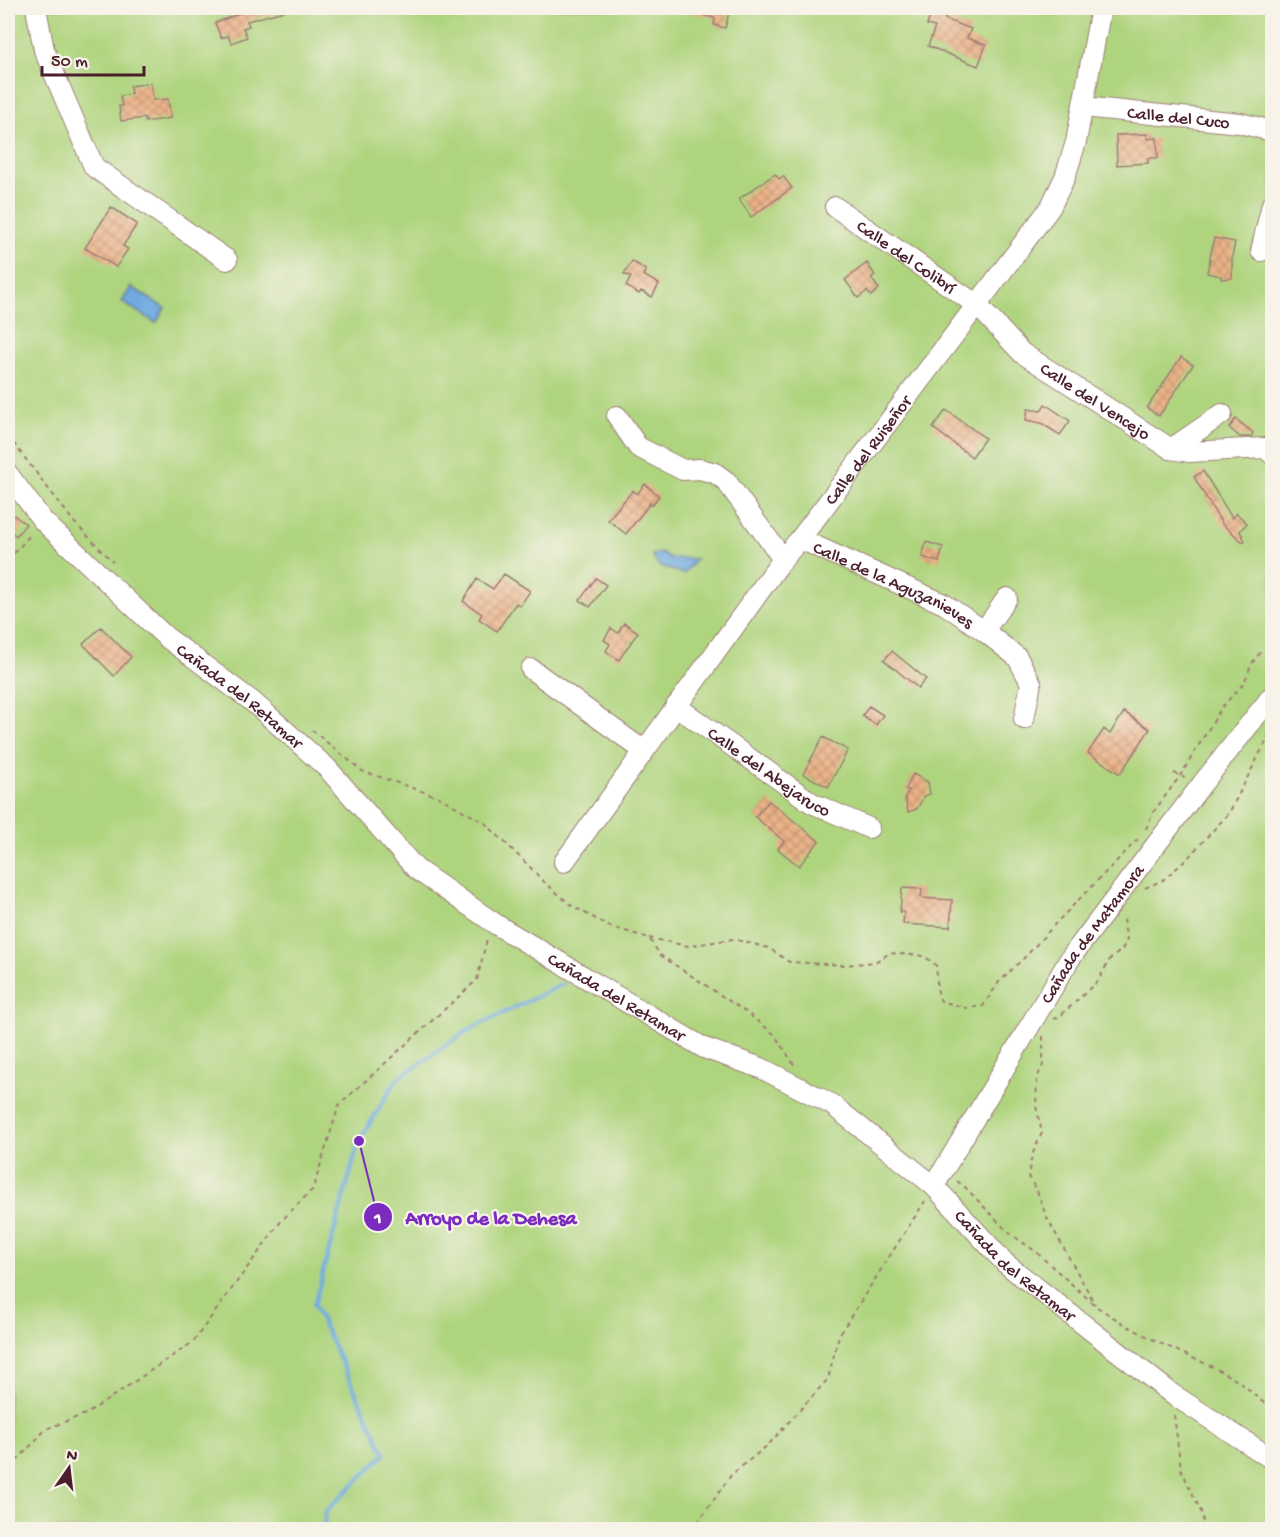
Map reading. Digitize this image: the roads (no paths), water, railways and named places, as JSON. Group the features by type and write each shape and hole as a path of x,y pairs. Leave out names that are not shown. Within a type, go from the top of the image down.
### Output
{"street":[{"path":"36,8 44,50 94,167 227,260"},
{"name":"Calle del Ruiseñor","path":"564,862 783,559 1050,208 1065,177 1076,142 1101,8"},
{"name":"Calle del Cuco","path":"1083,107 1240,123 1272,131"},
{"path":"1261,251 1272,204"},
{"name":"Calle del Colibrí","path":"835,207 977,305"},
{"name":"Calle del Vencejo","path":"977,305 1022,353 1171,449 1222,414"},
{"path":"617,416 638,447 683,470 700,469 715,473 726,481 783,559"},
{"path":"1171,449 1190,452 1265,448 1272,454"},
{"name":"Cañada del Retamar","path":"8,474 43,521 166,637 253,702 327,768 416,869 497,925 704,1048 761,1068 831,1104 938,1179 1005,1263 1172,1394 1272,1459"},
{"name":"Calle de la Aguzanieves","path":"800,539 944,604 1017,657 1031,683 1024,719"},
{"name":"Calle de la Aguzanieves","path":"984,631 1007,597"},
{"path":"531,669 644,751"},
{"name":"Cañada de Matamora","path":"938,1179 1071,957 1272,696"},
{"name":"Calle del Abejaruco","path":"676,706 812,803 869,828"}],"water":[{"path":"131,287 165,308 156,323 122,302"},
{"path":"661,553 670,558 696,559 684,574 659,566 652,555"}],"waterway":[{"path":"323,1530 326,1511 385,1454 314,1305 359,1141 397,1079 468,1030 563,984"}],"place":[{"name":"Arroyo de la Dehesa","path":"359,1141"}]}
